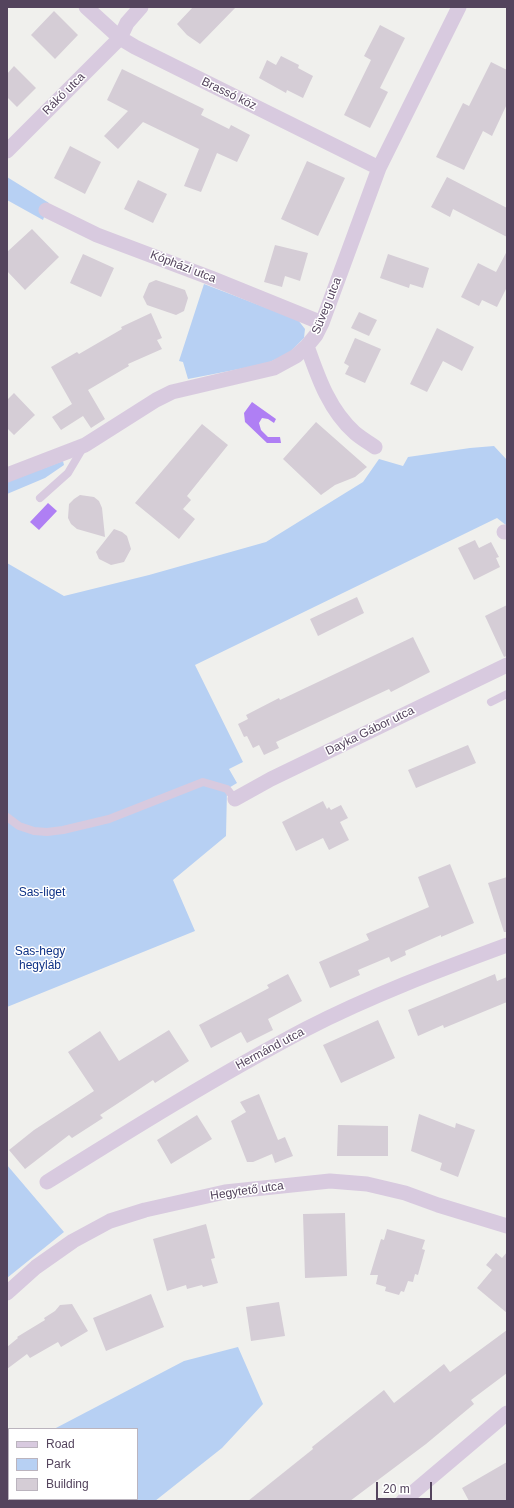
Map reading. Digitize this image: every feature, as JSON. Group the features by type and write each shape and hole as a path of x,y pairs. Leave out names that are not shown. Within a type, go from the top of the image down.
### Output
{"street":[{"name":"Brassó köz","path":"86,7 120,38 379,168"},
{"name":"Rákó utca","path":"7,151 120,38 127,23 141,7"},
{"name":"Süveg utca","path":"7,475 84,445 150,403 172,392 274,368 296,356 307,346 316,335 322,323 379,168 459,7"},
{"name":"Kópházi utca","path":"46,210 98,235 211,278 322,323"},
{"path":"307,346 323,390 337,413 354,433 375,447"},
{"name":"Dayka Gábor utca","path":"235,799 271,779 507,664"},
{"name":"Hermánd utca","path":"47,1182 206,1083 307,1029 430,973 507,945"},
{"name":"Hegytető utca","path":"7,1293 36,1267 73,1241 110,1222 145,1210 233,1191 330,1181 367,1184 405,1193 438,1205 507,1226"},
{"path":"403,1501 507,1413"}],"lane":[{"path":"40,498 68,473 84,445"},
{"path":"491,702 507,694"},
{"path":"7,817 19,826 34,831 63,830 109,819 203,782 227,789 235,799"}],"green space":[{"path":"7,177 49,203 43,220 7,200"},
{"path":"204,284 298,320 305,329 304,338 288,354 265,364 188,379 183,362 179,361"},
{"path":"494,446 507,460 507,526 497,518 195,665 243,762 229,769 237,783 227,789 226,836 173,880 195,931 7,1007 7,563 64,596 149,575 266,542 363,482 379,459 403,466 408,457"},
{"path":"63,461 64,465 45,478 7,494 7,482"},
{"path":"7,1165 64,1232 7,1278"},
{"path":"238,1347 263,1404 222,1448 155,1501 7,1501 8,1462 8,1500 138,1500 138,1428 56,1428 184,1361"}],"shaded area":[{"path":"252,402 276,419 274,423 268,419 262,418 259,423 261,430 268,437 280,437 281,443 267,443 245,422 244,413"},
{"path":"48,503 57,511 39,530 30,522"}],"building":[{"path":"193,7 236,7 200,44 187,35 177,24"},
{"path":"54,11 78,35 55,59 31,35"},
{"path":"380,25 405,38 380,88 388,92 370,128 344,115 371,60 364,56"},
{"path":"281,56 299,65 298,68 313,76 303,98 287,90 286,93 259,78 267,60 276,65"},
{"path":"491,62 507,70 507,104 492,136 483,131 464,170 436,157 463,103 469,106"},
{"path":"14,66 36,88 17,107 7,97 7,74"},
{"path":"122,69 204,109 201,115 229,129 231,125 250,135 237,162 217,153 201,192 184,186 199,149 143,122 118,149 104,136 128,111 107,100"},
{"path":"70,146 101,162 85,194 54,178"},
{"path":"307,161 345,178 318,236 281,219"},
{"path":"447,177 507,208 507,237 453,209 450,217 431,207"},
{"path":"138,180 167,194 153,223 124,209"},
{"path":"32,229 59,257 25,290 7,271 7,252"},
{"path":"275,245 308,253 300,281 285,276 282,287 264,282"},
{"path":"507,251 507,287 497,307 482,300 479,306 461,297 478,263 496,272"},
{"path":"83,254 114,268 101,297 70,283"},
{"path":"388,254 429,268 423,288 410,284 409,288 380,278"},
{"path":"156,280 185,290 188,298 184,311 176,315 147,305 143,297 149,283"},
{"path":"359,312 377,320 369,336 351,328"},
{"path":"151,313 162,338 157,340 162,349 128,364 129,366 88,390 105,419 91,428 83,416 61,430 52,417 72,404 51,367 77,352 79,354 122,329 121,327"},
{"path":"437,328 474,347 462,371 443,361 427,392 410,384"},
{"path":"355,338 381,349 365,383 345,374 349,366 344,363"},
{"path":"14,393 35,415 14,435 7,428 7,400"},
{"path":"316,422 367,467 355,477 335,485 321,495 283,459"},
{"path":"202,424 228,445 187,496 191,500 183,509 195,519 179,539 135,503"},
{"path":"80,495 94,497 99,501 102,508 105,537 77,529 71,524 68,518 69,504"},
{"path":"114,529 127,536 131,549 124,562 111,565 99,559 96,552"},
{"path":"475,540 479,548 491,542 499,557 496,558 500,567 474,580 458,548"},
{"path":"357,597 364,613 318,636 310,619"},
{"path":"507,605 507,656 504,657 485,616"},
{"path":"413,637 430,672 391,692 389,689 276,742 279,748 264,755 259,745 253,748 247,736 244,737 238,724 248,719 246,715 279,698 280,700"},
{"path":"468,745 476,763 416,788 408,770"},
{"path":"323,801 327,809 329,807 331,810 341,805 348,818 340,822 349,840 329,850 323,838 296,851 282,822"},
{"path":"450,864 474,923 441,937 441,935 405,951 406,955 391,962 389,957 358,970 360,975 330,988 319,962 369,940 366,934 429,907 418,877"},
{"path":"507,877 507,932 504,932 488,883"},
{"path":"288,974 302,1001 268,1019 273,1030 247,1043 241,1032 211,1048 199,1025 269,988 267,985"},
{"path":"495,974 497,981 507,977 507,1002 444,1028 443,1025 418,1036 408,1010"},
{"path":"378,1020 395,1058 341,1083 323,1045"},
{"path":"169,1030 189,1061 155,1083 153,1080 100,1115 103,1118 72,1138 69,1135 25,1169 9,1150 34,1130 94,1091 68,1052 100,1031 119,1061"},
{"path":"259,1094 278,1140 285,1137 293,1156 275,1163 272,1154 253,1162 247,1162 231,1121 246,1112 240,1102"},
{"path":"419,1114 455,1128 456,1123 475,1130 458,1177 440,1170 442,1163 411,1151"},
{"path":"197,1115 212,1139 171,1164 157,1140"},
{"path":"338,1125 388,1126 388,1156 337,1156"},
{"path":"345,1213 347,1276 305,1278 303,1214"},
{"path":"206,1224 215,1258 211,1259 218,1283 187,1289 186,1285 167,1291 153,1239"},
{"path":"387,1229 425,1240 422,1249 425,1250 418,1275 415,1274 413,1282 408,1281 404,1292 401,1291 399,1295 385,1291 386,1287 376,1284 378,1275 370,1275 381,1239 384,1240"},
{"path":"507,1252 507,1313 477,1288 492,1270 486,1265 496,1253 502,1258"},
{"path":"151,1294 164,1327 106,1351 93,1318"},
{"path":"279,1302 285,1336 251,1341 246,1307"},
{"path":"72,1304 88,1331 61,1347 58,1342 30,1358 27,1354 7,1369 7,1347 18,1338 17,1337 45,1320 44,1318 55,1311 60,1305"},
{"path":"507,1330 507,1373 471,1400 474,1404 426,1444 350,1501 248,1501 313,1449 312,1447 384,1390 394,1403 444,1364 450,1372"},
{"path":"507,1462 507,1501 469,1501 462,1488"}],"park label":[{"name":"Sas-liget","path":"42,893"},
{"name":"Sas-hegy hegyláb","path":"40,959"}]}
